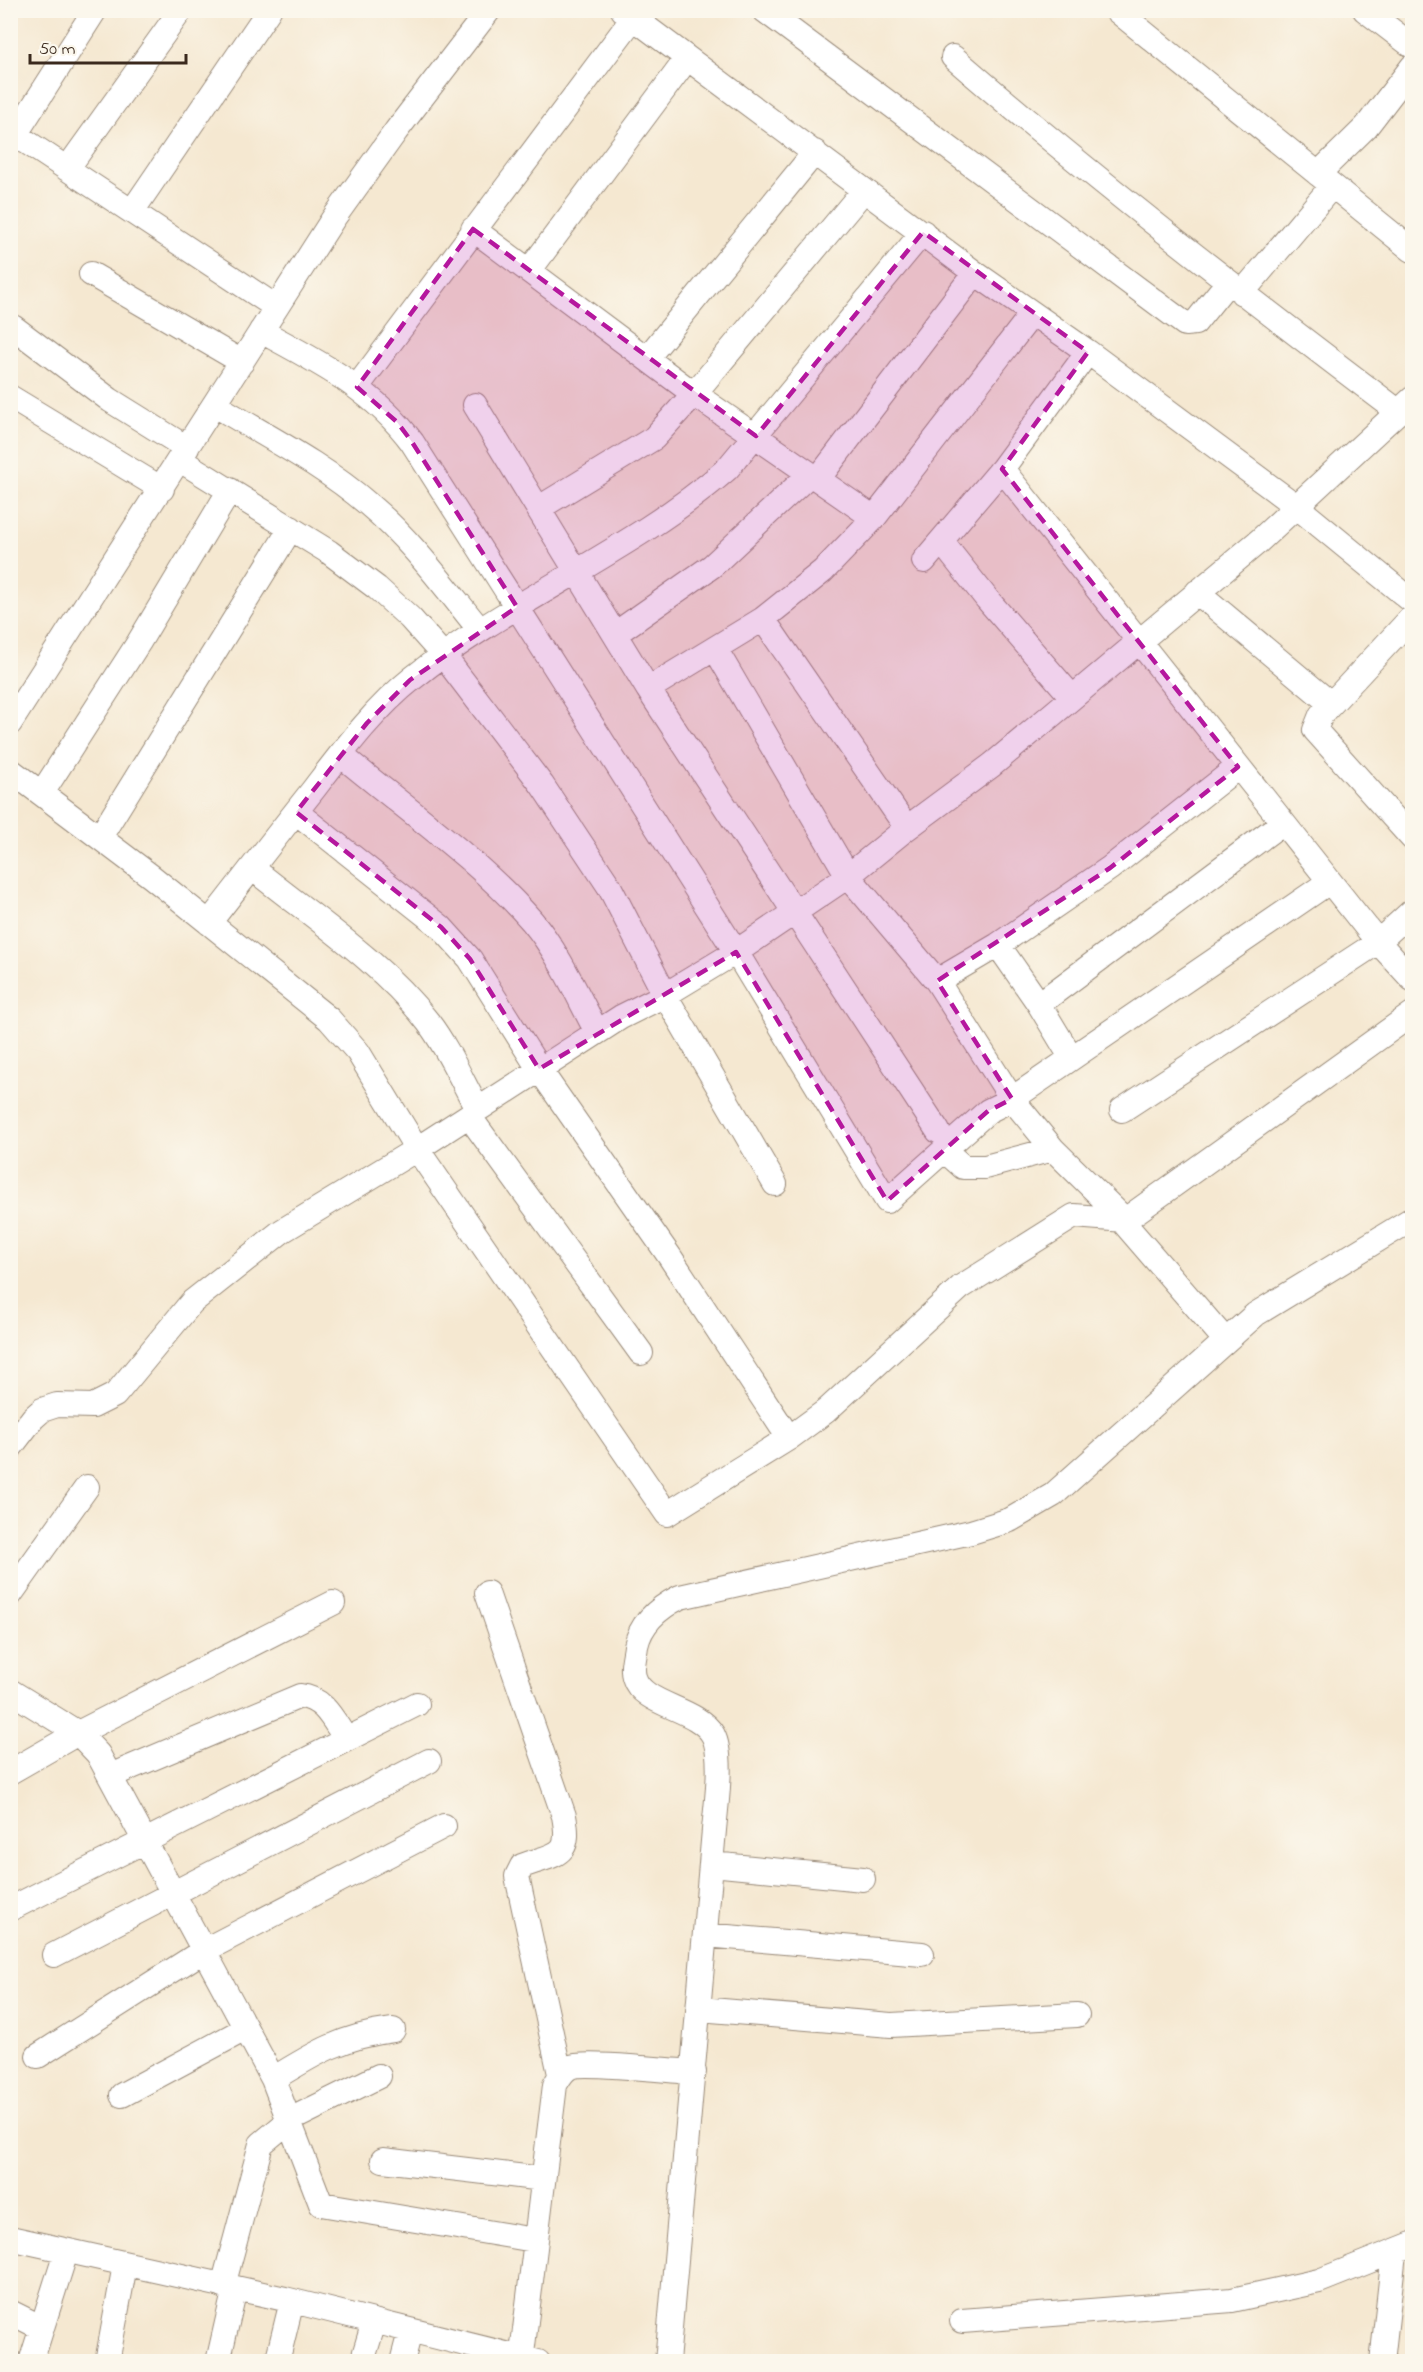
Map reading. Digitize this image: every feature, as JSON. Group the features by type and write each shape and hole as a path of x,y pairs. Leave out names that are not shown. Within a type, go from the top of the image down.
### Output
{"street":[{"path":"94,10 13,133 133,210 276,307"},
{"path":"67,169 181,10"},
{"path":"133,210 269,10"},
{"path":"10,723 333,219 396,131 489,10"},
{"path":"1116,10 1413,250"},
{"path":"1365,10 1413,46"},
{"path":"357,387 628,14 975,273 1088,352 1296,506 1413,601"},
{"path":"774,14 1185,324 1195,323 1235,288 1325,180 1413,68"},
{"path":"10,1448 42,1410 57,1405 93,1406 115,1395 192,1302 282,1231 474,1113 597,1032 665,995 736,951 848,876 907,828 992,765 1197,592 1296,506 1406,405 1235,288 953,57"},
{"path":"529,271 687,60"},
{"path":"647,358 815,152"},
{"path":"539,508 654,438 694,394 864,190"},
{"path":"473,230 694,394 873,518"},
{"path":"209,923 367,723 396,694 443,655 699,493 727,469 923,232"},
{"path":"615,634 712,566 814,476 975,273"},
{"path":"91,274 242,362"},
{"path":"648,689 716,650 763,619 823,571 873,518 1032,314"},
{"path":"12,327 230,490 329,552 377,588 410,618 443,655 561,812 609,886 665,995 775,1184"},
{"path":"261,331 375,399 402,428 736,951 887,1201 941,1141 988,1111 1012,1099 1329,882"},
{"path":"924,561 1002,469 1088,352"},
{"path":"10,397 162,489"},
{"path":"215,405 339,482 368,503 400,533 480,630"},
{"path":"476,405 648,689 941,1141 963,1167 985,1167 1053,1149"},
{"path":"1002,469 1329,882 1378,942 1413,980"},
{"path":"42,793 139,642 230,490"},
{"path":"100,837 291,528"},
{"path":"941,541 987,599 1072,697"},
{"path":"1197,592 1331,704"},
{"path":"1413,617 1316,723 1316,730 1320,738 1413,838"},
{"path":"763,619 907,828"},
{"path":"716,650 848,876 937,981 1012,1099 1053,1149 1125,1220 1124,1223 1226,1341"},
{"path":"341,755 496,884 533,922 565,971 597,1032"},
{"path":"937,981 998,945 1110,868 1238,767"},
{"path":"10,770 100,837 329,1019 358,1052 417,1149 667,1514 789,1438 826,1411 961,1287 1074,1216 1125,1220 1413,1014"},
{"path":"296,812 441,927 471,959 539,1069 670,1257 789,1438"},
{"path":"1039,1004 1282,823"},
{"path":"252,868 374,967 406,996 429,1024 474,1113 641,1353"},
{"path":"1122,1110 1378,942 1413,911"},
{"path":"998,945 1039,1004 1071,1057"},
{"path":"667,2361 712,1864 718,1756 714,1737 705,1724 644,1692 634,1680 633,1668 638,1637 660,1607 680,1597 971,1532 1010,1520 1053,1495 1256,1314 1413,1219"},
{"path":"10,1595 87,1487"},
{"path":"487,1593 564,1816 567,1833 566,1844 560,1852 522,1866 517,1876 560,2074"},
{"path":"10,1772 78,1733 333,1603"},
{"path":"12,1693 78,1733 93,1748 110,1776 273,2079 318,2199 326,2206 534,2240"},
{"path":"110,1776 300,1696 312,1697 321,1702 346,1739"},
{"path":"10,1909 417,1704"},
{"path":"54,1955 429,1761"},
{"path":"38,2056 203,1951 444,1826"},
{"path":"712,1864 863,1880"},
{"path":"705,1935 922,1954"},
{"path":"699,2009 891,2025 1077,2015"},
{"path":"122,2095 245,2029"},
{"path":"273,2079 317,2051 346,2038 393,2030"},
{"path":"10,2238 292,2301 527,2360 534,2240 555,2085 560,2074 571,2067 589,2066 694,2072"},
{"path":"218,2361 229,2287 258,2151 268,2137 290,2120 379,2076"},
{"path":"383,2160 543,2179"},
{"path":"962,2321 1232,2300 1319,2281 1403,2249"},
{"path":"1382,2361 1403,2249"},
{"path":"31,2361 66,2252"},
{"path":"107,2361 125,2265"},
{"path":"277,2361 292,2301"},
{"path":"10,2312 42,2328"},
{"path":"362,2361 374,2322"},
{"path":"402,2361 410,2332"}],"highlighted area":[{"path":"473,229 756,436 923,232 1088,352 1002,469 1238,767 1110,868 937,981 1012,1099 988,1111 887,1201 736,952 539,1069 470,959 441,927 296,812 367,723 410,680 517,607 412,442 397,422 357,387"}]}
